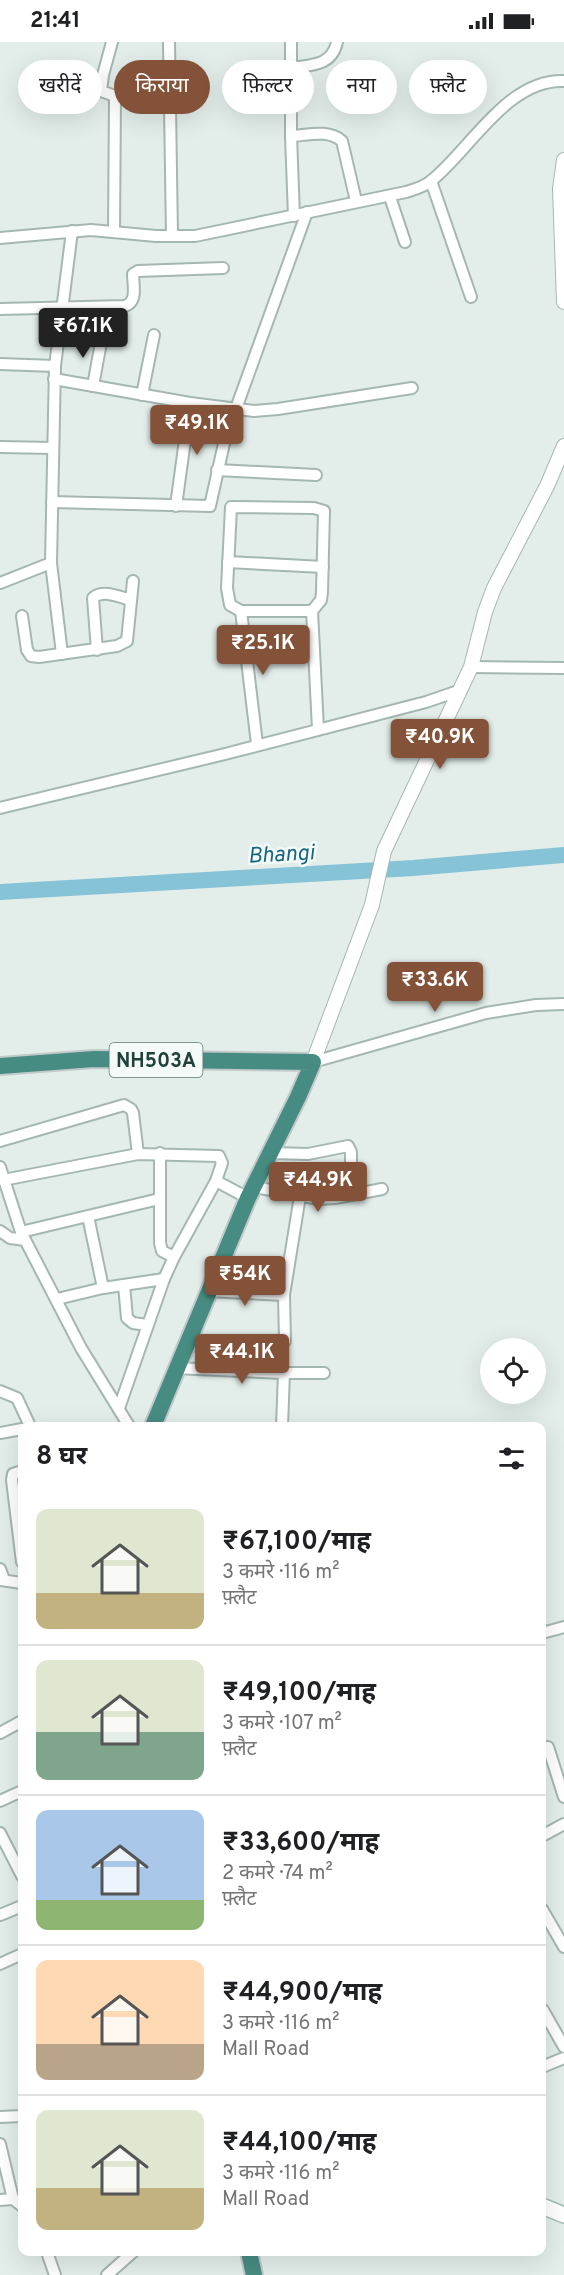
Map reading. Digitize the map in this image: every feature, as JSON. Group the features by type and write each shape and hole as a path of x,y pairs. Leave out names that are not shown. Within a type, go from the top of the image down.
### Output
{"highway":[{"name":"NH503A","path":"0,1066 94,1059 313,1062"},
{"path":"155,1422 251,1192 313,1062"},
{"path":"250,2256 254,2275"}],"main road":[{"path":"546,2208 564,2215"}],"street":[{"path":"112,42 101,88 103,92 114,96"},
{"path":"169,42 169,60"},
{"path":"291,42 291,60"},
{"path":"314,64 327,60 335,52 337,42"},
{"path":"0,238 72,231 172,237 213,234 419,188 430,181 486,124 516,98 547,81 564,81"},
{"path":"114,232 115,114"},
{"path":"169,114 172,237"},
{"path":"291,114 294,216"},
{"path":"291,136 327,133 342,141 356,201"},
{"path":"564,160 560,189 564,302"},
{"path":"430,181 471,297"},
{"path":"390,196 405,242"},
{"path":"210,506 217,471 236,409 307,212"},
{"path":"62,654 51,563 54,366 72,231"},
{"path":"0,309 61,309 130,305 134,296 133,274 138,271 223,268"},
{"path":"142,395 154,335"},
{"path":"93,386 102,337"},
{"path":"0,364 54,366"},
{"path":"54,379 190,403 236,409 272,410 412,388"},
{"path":"176,506 190,403"},
{"path":"313,1062 357,949 377,885 381,864 398,819 471,667 485,612 494,588 547,486 564,446"},
{"path":"0,447 53,448"},
{"path":"217,471 316,475"},
{"path":"52,502 314,508 324,511 321,600 312,611 318,729"},
{"path":"231,507 227,597 234,609 241,611 312,611"},
{"path":"228,562 323,567"},
{"path":"0,584 51,563"},
{"path":"22,616 27,650 31,656 39,657 117,646 127,641 133,581"},
{"path":"97,650 92,606 95,596 103,594 131,600"},
{"path":"241,611 257,744"},
{"path":"471,667 564,668"},
{"path":"0,808 225,754 426,702 461,690"},
{"path":"313,1062 486,1013 536,1005 564,1004"},
{"path":"0,1141 124,1105 131,1109 138,1154"},
{"path":"271,1153 308,1154 348,1146 351,1152 351,1196"},
{"path":"3,1179 138,1154 219,1156 222,1163 216,1181 164,1279 119,1408"},
{"path":"160,1154 161,1248 165,1254 174,1257"},
{"path":"0,1167 23,1236 81,1348 127,1422"},
{"path":"216,1181 251,1192 319,1199 351,1196 382,1189"},
{"path":"285,1341 284,1295 300,1196"},
{"path":"0,1231 10,1238 23,1236 88,1216 159,1199"},
{"path":"88,1216 103,1288"},
{"path":"57,1299 103,1288 164,1279"},
{"path":"124,1285 127,1318 133,1323 147,1325"},
{"path":"208,1291 284,1295"},
{"path":"176,1368 324,1373"},
{"path":"282,1422 284,1373"},
{"path":"0,1391 16,1398 28,1422"},
{"path":"0,1433 18,1430"},
{"path":"18,1473 12,1477 18,1528"},
{"path":"0,1569 2,1580 18,1582"},
{"path":"546,1632 564,1627"},
{"path":"0,1733 18,1723"},
{"path":"548,1747 564,1797"},
{"path":"0,1802 18,1793"},
{"path":"546,1834 564,1824"},
{"path":"0,1833 18,1868"},
{"path":"0,1862 12,1856"},
{"path":"0,1915 18,1908"},
{"path":"546,1916 564,1947"},
{"path":"0,1964 18,1956"},
{"path":"546,2015 564,2048"},
{"path":"546,2065 564,2058"},
{"path":"0,2117 18,2116"},
{"path":"0,2144 13,2199 18,2203"},
{"path":"0,2200 13,2199"},
{"path":"48,2256 55,2275"},
{"path":"107,2275 129,2256"}],"waterway":[{"name":"Bhangi","path":"0,892 413,868 564,855"}]}
